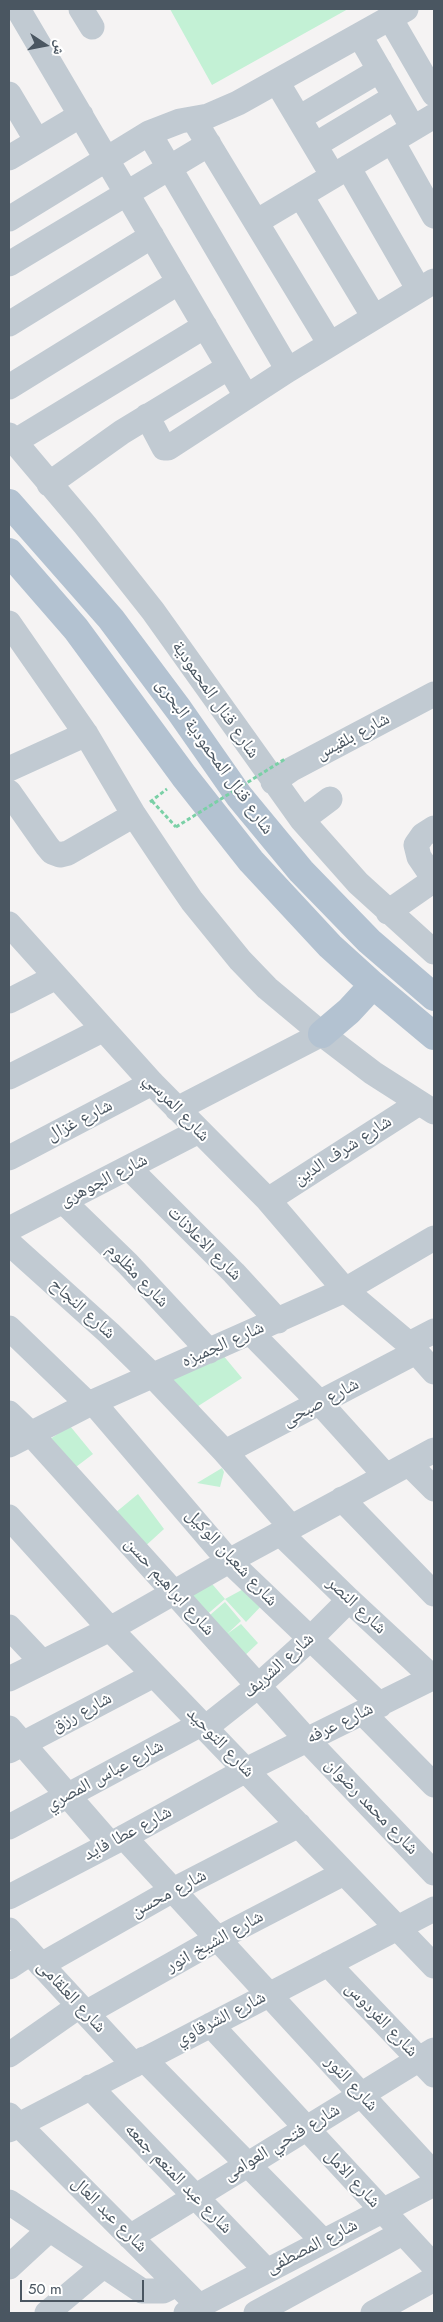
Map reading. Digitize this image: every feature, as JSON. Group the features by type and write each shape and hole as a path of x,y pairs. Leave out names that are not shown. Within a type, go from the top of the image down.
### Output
{"main road":[{"name":"شارع قنال المحمودية البحرى","path":"9,503 110,619 179,710 239,796 294,864 369,941 434,997"},
{"name":"شارع قنال المحمودية البحرى","path":"9,552 76,629 184,776 251,861 330,946 373,986 434,1036"},
{"path":"322,1034 349,1011 373,986"}],"street":[{"path":"18,9 246,396"},
{"path":"9,219 149,133 228,108 398,14 434,94"},
{"path":"360,36 413,128"},
{"path":"299,118 380,70"},
{"path":"147,416 164,448 168,448 246,396 430,283 340,172 315,145 277,82"},
{"path":"9,94 37,141"},
{"path":"315,145 395,97"},
{"path":"9,158 81,115"},
{"path":"256,222 434,116"},
{"path":"194,120 330,344"},
{"path":"149,133 288,370"},
{"path":"392,141 434,216"},
{"path":"9,264 209,144"},
{"path":"301,196 374,317"},
{"path":"9,324 152,236"},
{"path":"9,388 179,282"},
{"path":"12,439 205,326"},
{"path":"49,484 147,416 229,367"},
{"name":"شارع قنال المحمودية","path":"12,439 85,525 153,611 272,782 302,820 329,852 388,912 434,952"},
{"path":"9,623 16,648 143,808 192,901 222,938 267,988 322,1034 373,1073 426,1108"},
{"name":"شارع بلقيس","path":"272,782 292,769 434,694"},
{"path":"9,769 86,734"},
{"path":"9,792 47,846 52,852 60,855 68,854 143,808"},
{"path":"302,820 330,799"},
{"path":"388,912 434,879 419,857 416,845 423,835 434,828"},
{"name":"شارع المرسي","path":"9,924 152,1084 268,1200 345,1290 412,1348 434,1372"},
{"path":"9,1001 56,976"},
{"path":"9,1077 102,1030"},
{"path":"177,1109 322,1034"},
{"name":"شارع غزال","path":"9,1158 152,1084"},
{"name":"شارع شرف الدين","path":"268,1200 426,1108"},
{"name":"شارع الجوهرى","path":"9,1229 199,1131"},
{"name":"شارع الاعلانات","path":"129,1168 234,1273 278,1321"},
{"name":"شارع مظلوم","path":"64,1202 128,1264 209,1351"},
{"name":"شارع الجميزه","path":"9,1446 90,1403 345,1290 434,1238"},
{"name":"شارع النجاح","path":"9,1243 109,1333 153,1376"},
{"path":"9,1328 90,1403"},
{"name":"شارع صبحى","path":"225,1452 320,1403 412,1348 434,1331"},
{"path":"251,1333 320,1403 386,1476"},
{"name":"شارع النصر","path":"153,1376 225,1452 286,1530 430,1685"},
{"name":"شارع شعبان الوكيل","path":"90,1403 229,1561 310,1639 372,1709 434,1785"},
{"name":"شارع ابراهيم حسن","path":"9,1413 31,1434 308,1741"},
{"path":"9,1679 110,1629 229,1561 434,1450"},
{"path":"409,1464 434,1489"},
{"path":"342,1500 434,1594"},
{"name":"شارع التوحيد","path":"9,1517 154,1676 434,1966"},
{"name":"شارع الشريف","path":"203,1726 258,1686 310,1639 349,1600"},
{"path":"9,1628 42,1662"},
{"name":"شارع رزق","path":"13,1741 154,1676"},
{"name":"شارع عرفه","path":"246,1770 372,1709 430,1685"},
{"name":"شارع عباس المصري","path":"9,1827 203,1726"},
{"name":"شارع النور","path":"13,1741 68,1795 173,1890 434,2174"},
{"name":"شارع محمد رضوان","path":"308,1741 434,1873"},
{"name":"شارع عطا فايد","path":"9,1897 246,1770"},
{"name":"شارع محسن","path":"9,1967 35,1959 299,1826"},
{"name":"شارع الشيخ انور","path":"9,2055 83,2010 344,1873"},
{"name":"شارع الشرقاوي","path":"12,2123 90,2087 434,1909"},
{"name":"شارع العلقامى","path":"9,1930 83,2010 247,2164 323,2242"},
{"name":"شارع الفردوس","path":"328,1964 429,2061"},
{"name":"شارع الامل","path":"211,2025 402,2233 431,2258"},
{"name":"شارع فتحي العوامى","path":"130,2237 361,2095 429,2061"},
{"name":"شارع عبد المنعم جمعه","path":"90,2087 266,2270"},
{"name":"شارع عبد العال","path":"12,2123 177,2284 208,2307"},
{"name":"شارع المصطفى","path":"208,2307 266,2270 434,2184"},
{"path":"9,2202 142,2291 163,2291 177,2284"},
{"path":"9,2267 49,2230"},
{"path":"256,2313 402,2233"},
{"path":"47,2313 103,2266"},
{"path":"389,2309 434,2279"}],"path":[{"path":"184,776 143,808 176,828 284,759"}],"green space":[{"path":"170,9 348,9 212,85"},
{"path":"222,1354 242,1378 192,1410 166,1374"},
{"path":"70,1426 93,1454 68,1473 44,1443"},
{"path":"222,1468 224,1472 220,1487 197,1483"},
{"path":"138,1494 164,1529 141,1550 109,1518"},
{"path":"207,1578 225,1599 203,1618 180,1593"},
{"path":"249,1586 265,1602 246,1622 225,1599"},
{"path":"225,1602 241,1621 227,1634 241,1624 258,1643 239,1661 203,1621"}]}
